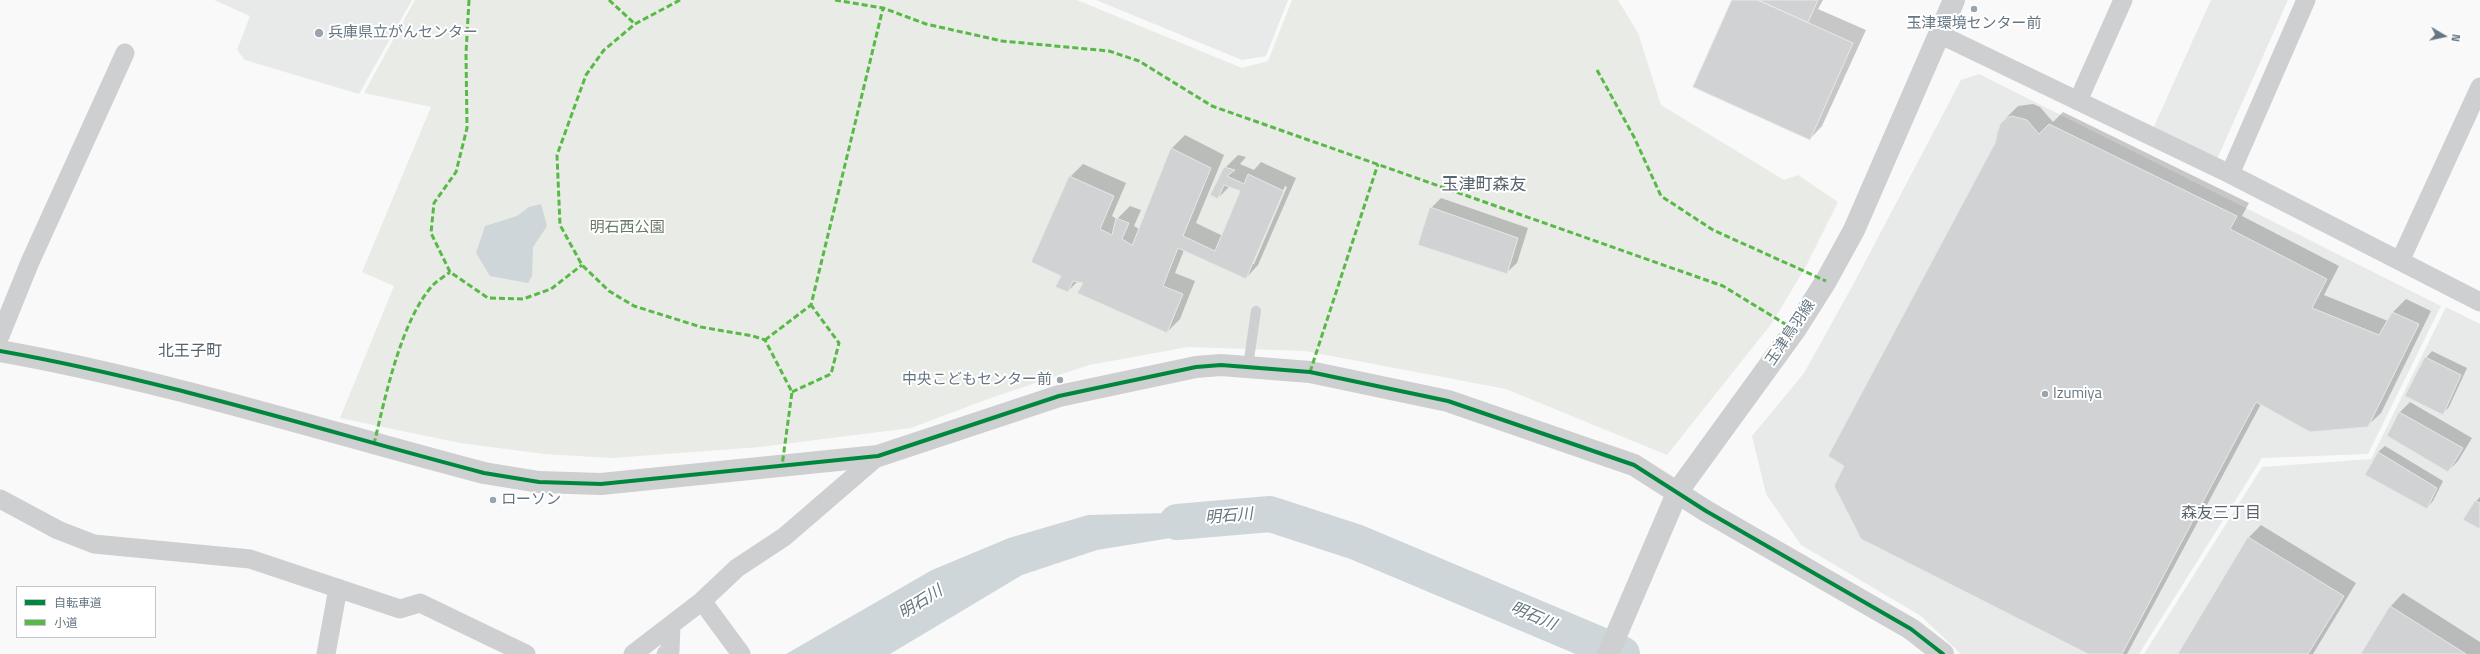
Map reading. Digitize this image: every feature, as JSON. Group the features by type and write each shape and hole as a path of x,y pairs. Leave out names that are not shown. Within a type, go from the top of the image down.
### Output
{"street":[{"name":"玉津鳥羽線","path":"1608,654 1678,491 1796,330 1826,281 1854,230 1954,0"},
{"path":"2078,101 2123,0"},
{"path":"2230,174 2306,0"},
{"path":"1939,34 2230,174 2480,302"},
{"path":"0,336 30,262 125,53"},
{"path":"2400,261 2480,87"},
{"path":"0,351 68,363 145,381 484,473 539,482 601,484 878,456 1059,396 1196,367 1221,365 1248,366 1318,374 1448,401 1634,465 1678,491 1712,514 1911,629 1943,654"},
{"path":"633,654 702,601 737,568 784,537 878,456"},
{"path":"0,499 58,530 94,544 250,559 400,609 420,602 526,654"},
{"path":"326,654 338,588"},
{"path":"702,601 741,654"},
{"path":"666,654 670,651 671,625"}],"lane":[{"path":"1248,366 1256,312"}],"shaded area":[{"name":"兵庫県立がんセンター","path":"214,0 412,0 359,94 245,60 237,50 250,16"},
{"path":"1096,0 1288,0 1266,56 1242,60"},
{"path":"2211,0 2288,0 2214,166 2151,133"},
{"path":"1979,74 2441,306 2368,454 2262,458 2139,654 1961,654 1921,616 1801,545 1766,494 1752,436 1804,373 1854,283 1961,80"},
{"path":"2446,307 2480,324 2480,654 2144,654 2262,467 2371,459"}],"green space":[{"name":"明石西公園","path":"415,0 1077,0 1242,68 1268,61 1292,0 1618,0 1638,33 1661,105 1784,180 1798,175 1838,202 1805,268 1772,323 1667,455 1506,389 1305,351 1188,347 1089,365 985,400 911,428 760,447 612,458 544,454 460,443 340,418 394,286 362,272 431,107 364,93"}],"water":[{"path":"541,204 547,226 533,247 532,276 528,283 490,276 476,253 485,226 517,216 529,207"},
{"path":"1243,511 1183,536 1097,550 1022,575 890,654 786,654 932,570 1009,538 1088,515"}],"building":[{"path":"1732,0 1758,0 1853,43 1810,140 1693,87"},
{"path":"1758,0 1818,0 1808,22"},
{"path":"2012,116 2027,120 2039,134 2049,124 2237,216 2230,229 2327,279 2312,308 2379,335 2392,312 2419,324 2368,427 2310,432 2256,402 2122,654 2088,654 1861,539 1834,486 1844,466 1828,456 1995,143 2000,124 2005,119"},
{"path":"1171,148 1211,168 1183,236 1215,251 1240,191 1224,185 1218,199 1210,195 1224,167 1235,170 1227,176 1244,184 1248,174 1284,191 1246,279 1178,248 1163,286 1183,294 1167,333 1077,293 1083,283 1073,281 1068,292 1055,287 1061,276 1031,262 1069,176 1114,196 1100,229 1112,235 1116,218 1129,223 1122,239 1132,245"},
{"path":"1430,207 1518,238 1507,274 1418,245"},
{"path":"2425,357 2461,375 2443,415 2405,396"},
{"path":"2399,412 2463,448 2448,472 2387,436"},
{"path":"2378,452 2437,488 2427,509 2365,475"},
{"path":"2475,501 2480,503 2480,529 2463,520"},
{"path":"2248,537 2344,596 2308,654 2178,654"},
{"path":"2390,606 2466,654 2361,654"}],"waterway":[{"name":"明石川","path":"1177,522 1270,514 1356,542 1622,654"}],"marked path":[{"path":"469,0 466,53 467,128 456,172 434,203 431,233 450,272 488,298 523,299 551,289 582,265"},
{"path":"609,0 635,24"},
{"path":"680,0 635,24 604,50 586,75 557,155 560,225 582,265 609,291 634,306 701,327 753,336 765,340 792,392 782,466"},
{"path":"835,0 883,8 926,24 1002,41 1109,51 1139,61 1212,106 1723,286 1795,330"},
{"path":"765,340 811,305 883,8"},
{"path":"1597,70 1634,137 1661,196 1713,230 1826,281"},
{"path":"1310,372 1378,164"},
{"path":"374,444 389,383 403,339 412,318 422,300 433,285 450,272"},
{"path":"792,392 831,374 839,343 811,305"}],"cycle path":[{"path":"0,351 122,376 183,391 484,473 539,482 601,484 878,456 1059,396 1196,367 1221,365 1310,372 1448,401 1634,465 1706,511 1911,629 1943,654"}],"place":[{"name":"玉津環境センター前","path":"1974,9"},
{"name":"兵庫県立がんセンター","path":"319,33"},
{"name":"中央こどもセンター前","path":"1060,380"},
{"name":"Izumiya","path":"2045,394"},
{"name":"ローソン","path":"493,500"}],"district":[{"name":"玉津町森友","path":"1484,186"},
{"name":"北王子町","path":"190,352"},
{"name":"森友三丁目","path":"2221,514"}]}
